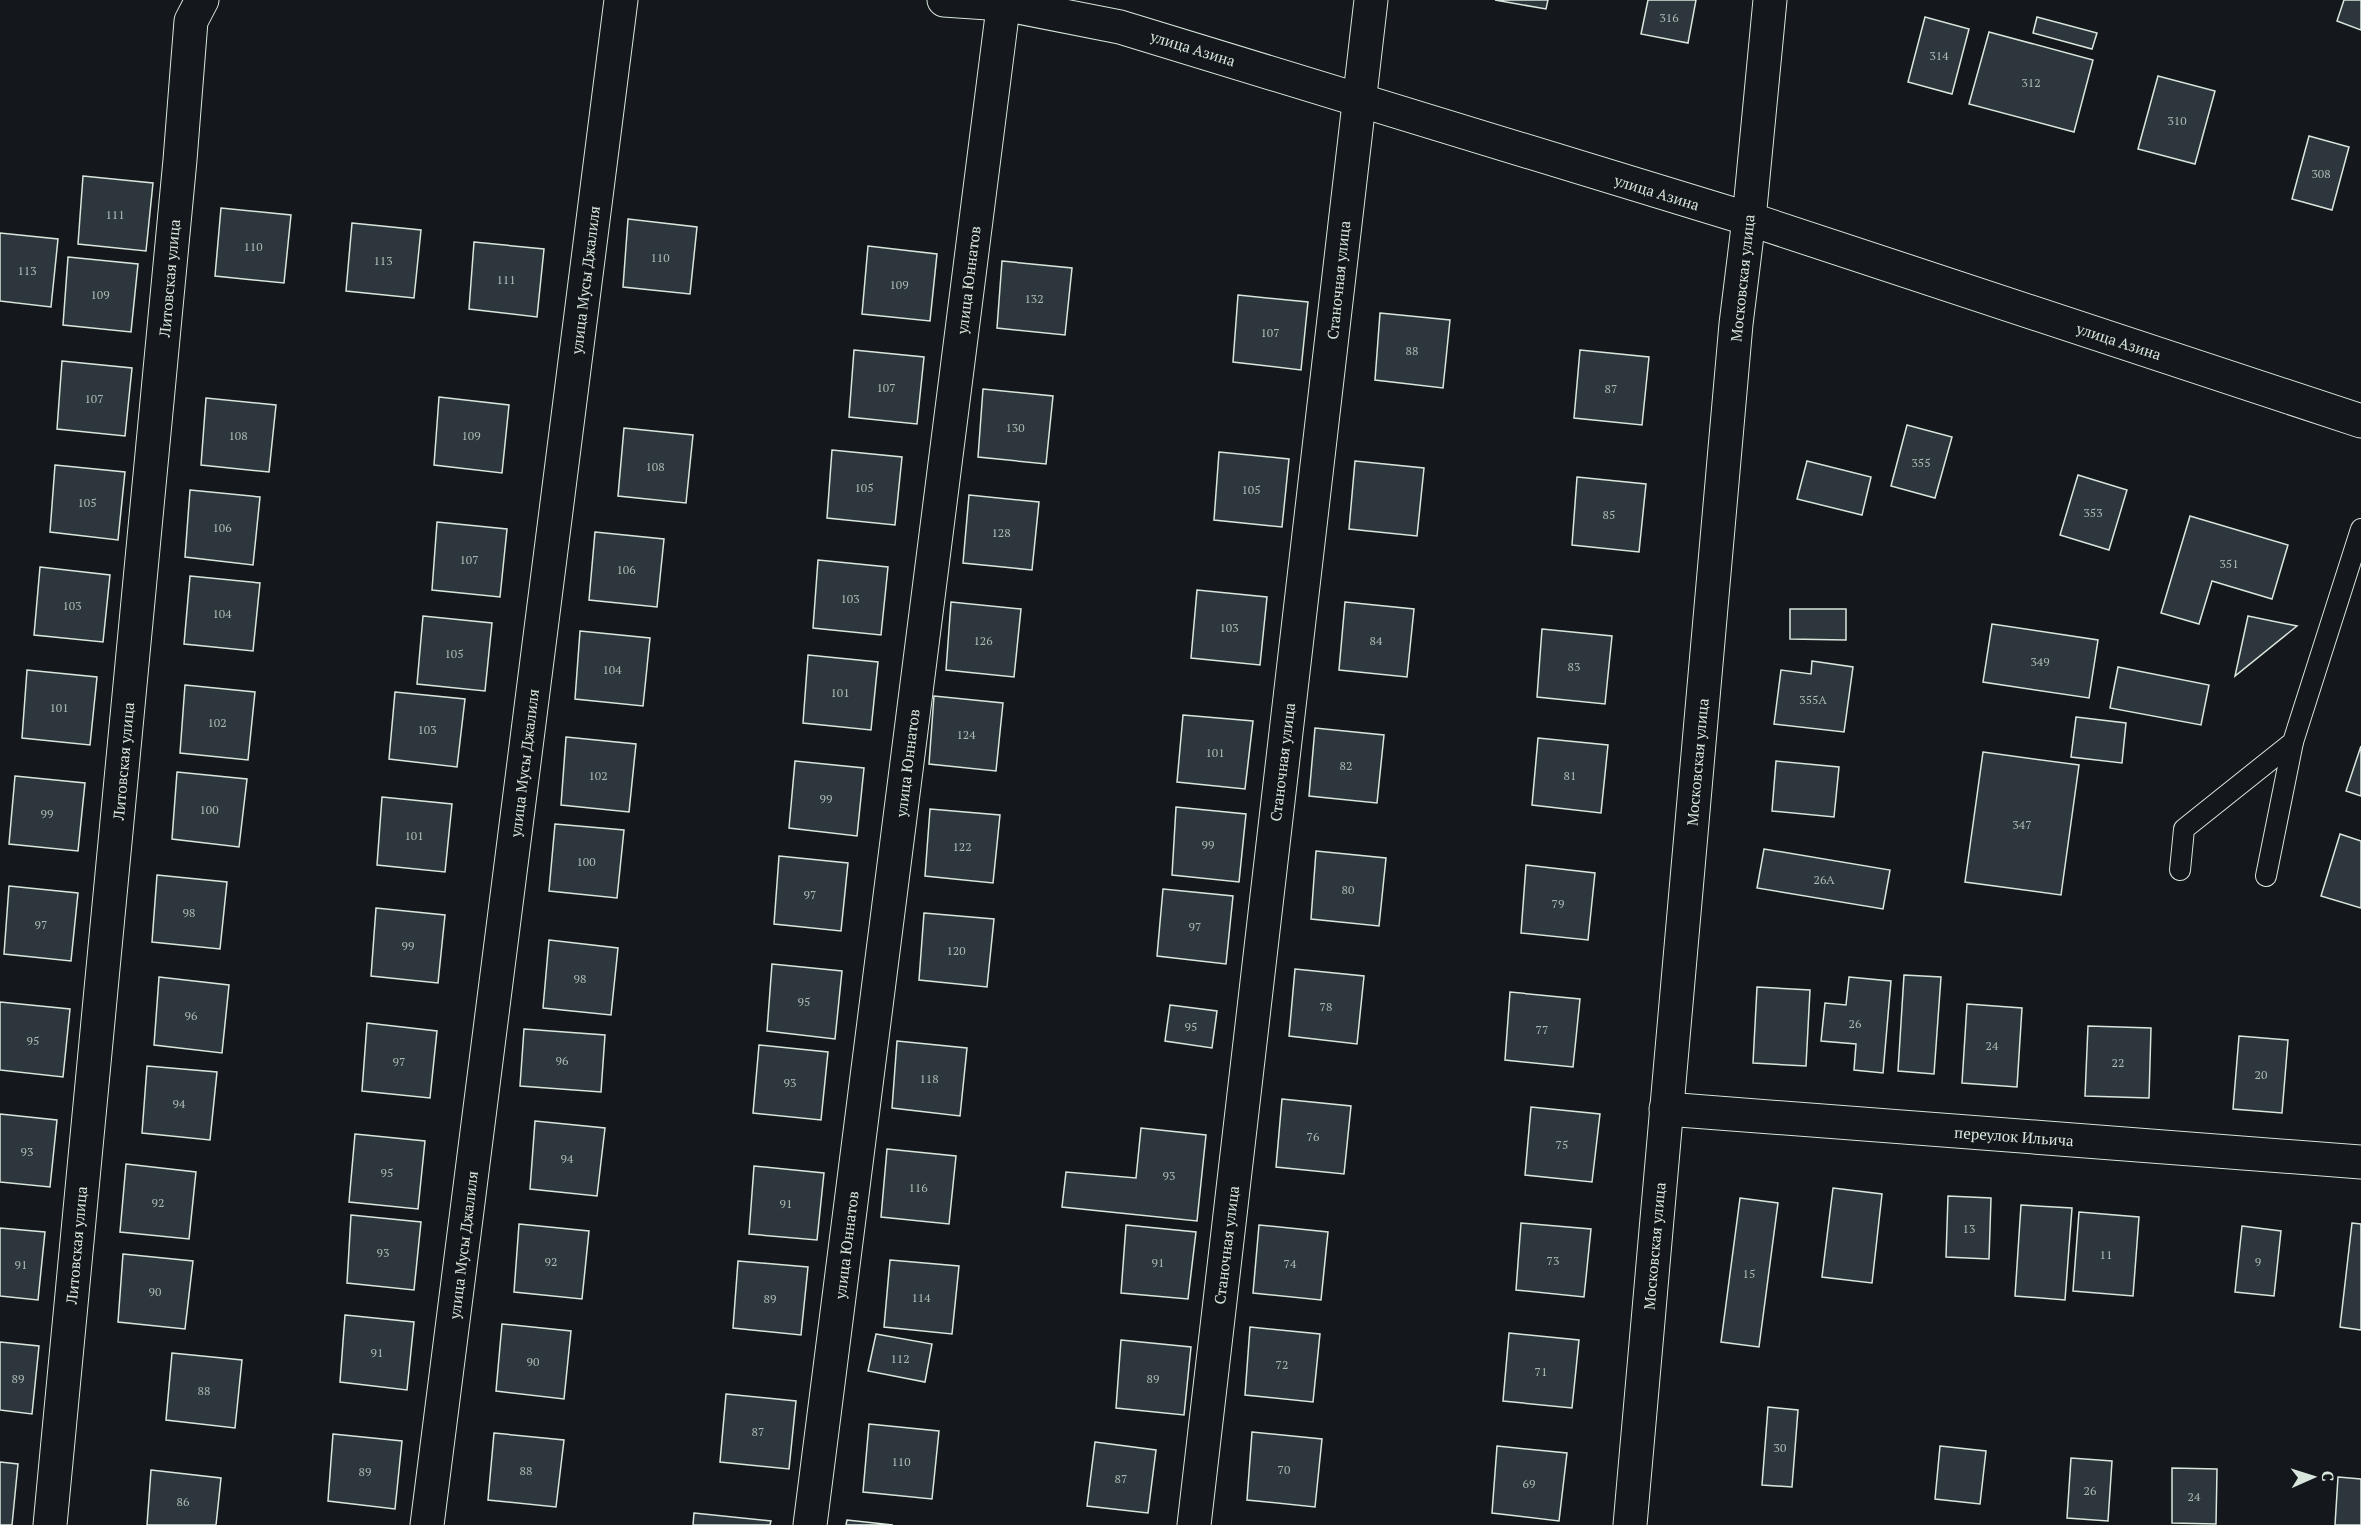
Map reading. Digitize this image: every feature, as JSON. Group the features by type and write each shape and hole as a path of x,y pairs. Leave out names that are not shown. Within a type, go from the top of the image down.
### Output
{"street":[{"name":"Литовская улица","path":"50,1525 180,160 190,21 202,0"},
{"name":"улица Мусы Джалиля","path":"427,1525 621,0"},
{"name":"улица Азина","path":"944,0 1004,2 1120,27 1749,219 2361,421"},
{"name":"Станочная улица","path":"1194,1525 1357,98 1371,0"},
{"name":"Московская улица","path":"1630,1525 1736,324 1749,219 1770,0"},
{"name":"улица Юннатов","path":"810,1525 1004,2"},
{"name":"переулок Ильича","path":"1666,1109 2361,1162"}],"lane":[{"path":"2266,876 2293,742 2361,529"},
{"path":"2180,870 2184,829 2293,742"}],"building":[{"path":"1495,0 1548,0 1546,9"},
{"path":"1648,0 1696,0 1688,43 1641,34"},
{"path":"2344,0 2361,0 2361,30 2337,21"},
{"path":"1925,17 1969,29 1952,94 1908,82"},
{"path":"2037,17 2097,33 2092,49 2033,33"},
{"path":"1989,32 2093,60 2074,132 1969,104"},
{"path":"2158,76 2215,91 2195,164 2138,149"},
{"path":"2309,136 2349,147 2332,210 2292,199"},
{"path":"83,176 153,183 146,251 78,244"},
{"path":"221,208 291,215 284,283 215,276"},
{"path":"628,219 697,227 690,294 623,287"},
{"path":"352,223 421,230 414,298 346,291"},
{"path":"0,233 58,239 51,307 0,301"},
{"path":"474,242 544,249 537,317 469,309"},
{"path":"868,246 937,254 930,321 862,314"},
{"path":"68,257 138,264 131,332 63,325"},
{"path":"1002,261 1072,268 1065,335 997,328"},
{"path":"1238,295 1308,302 1301,370 1233,362"},
{"path":"1380,313 1450,320 1443,388 1375,380"},
{"path":"854,350 924,357 917,424 849,417"},
{"path":"1580,350 1649,357 1642,425 1574,418"},
{"path":"62,361 132,368 125,436 57,429"},
{"path":"983,389 1053,396 1046,464 978,457"},
{"path":"439,397 509,405 502,473 434,465"},
{"path":"206,398 276,405 269,472 201,465"},
{"path":"1907,425 1952,437 1935,498 1891,486"},
{"path":"624,428 693,435 686,503 618,496"},
{"path":"832,450 902,457 895,525 827,518"},
{"path":"1219,452 1289,459 1282,527 1214,520"},
{"path":"1355,461 1424,468 1417,536 1349,529"},
{"path":"1807,461 1871,477 1862,515 1797,499"},
{"path":"55,465 125,472 118,540 50,532"},
{"path":"2078,475 2127,490 2109,550 2060,535"},
{"path":"1577,477 1646,484 1639,552 1572,545"},
{"path":"190,490 260,497 253,565 185,557"},
{"path":"969,495 1039,502 1032,570 963,563"},
{"path":"2190,516 2288,545 2272,599 2212,581 2199,624 2161,613"},
{"path":"437,522 507,529 500,597 432,590"},
{"path":"595,532 664,539 657,607 589,600"},
{"path":"818,560 888,567 881,635 813,628"},
{"path":"40,567 110,575 103,642 34,635"},
{"path":"190,576 260,583 253,651 184,644"},
{"path":"1197,590 1267,597 1260,665 1191,658"},
{"path":"951,602 1021,609 1014,677 946,670"},
{"path":"1345,602 1414,609 1407,677 1339,670"},
{"path":"1790,609 1846,609 1846,640 1790,639"},
{"path":"423,616 492,623 485,691 417,684"},
{"path":"2248,616 2297,626 2235,676"},
{"path":"1992,624 2098,640 2089,698 1983,682"},
{"path":"1542,629 1612,636 1605,704 1537,697"},
{"path":"580,631 650,638 643,706 575,699"},
{"path":"808,655 878,662 871,730 803,723"},
{"path":"1812,661 1853,667 1844,732 1774,724 1781,670 1811,674"},
{"path":"2118,667 2209,685 2201,725 2110,708"},
{"path":"27,670 97,677 90,745 22,738"},
{"path":"185,685 255,692 248,760 180,753"},
{"path":"395,692 465,699 457,767 389,759"},
{"path":"934,696 1003,703 996,771 929,764"},
{"path":"1183,715 1253,721 1245,789 1177,782"},
{"path":"2076,717 2126,723 2122,763 2071,757"},
{"path":"1315,728 1384,735 1377,803 1309,796"},
{"path":"566,737 636,744 629,812 561,805"},
{"path":"1538,738 1608,745 1601,813 1532,805"},
{"path":"2361,746 2361,796 2346,791"},
{"path":"1983,752 2079,765 2061,895 1965,882"},
{"path":"795,761 864,768 857,836 789,828"},
{"path":"1776,761 1839,767 1834,817 1772,811"},
{"path":"177,772 247,779 239,847 172,839"},
{"path":"15,776 85,783 78,851 9,844"},
{"path":"382,797 452,804 445,872 377,865"},
{"path":"1176,807 1246,814 1239,882 1172,875"},
{"path":"930,809 1000,815 993,883 925,876"},
{"path":"555,824 624,830 617,898 549,891"},
{"path":"2340,834 2361,841 2361,908 2321,896"},
{"path":"1764,849 1890,870 1883,909 1757,888"},
{"path":"1316,851 1386,858 1379,926 1311,919"},
{"path":"779,856 848,863 841,931 774,924"},
{"path":"1526,865 1595,873 1588,940 1521,933"},
{"path":"157,875 227,882 220,949 152,942"},
{"path":"9,886 78,893 71,961 4,954"},
{"path":"1163,889 1233,896 1226,964 1157,956"},
{"path":"376,908 445,915 438,983 371,976"},
{"path":"924,913 994,919 987,987 919,980"},
{"path":"549,940 618,948 611,1015 543,1008"},
{"path":"772,964 842,971 835,1039 767,1031"},
{"path":"1295,969 1364,976 1357,1044 1289,1036"},
{"path":"1904,975 1941,977 1934,1074 1898,1071"},
{"path":"159,977 229,985 222,1053 154,1045"},
{"path":"1849,977 1891,981 1883,1073 1854,1070 1856,1044 1821,1041 1825,1003 1846,1005"},
{"path":"1757,987 1810,990 1806,1066 1753,1063"},
{"path":"1510,992 1580,999 1573,1067 1505,1060"},
{"path":"0,1002 70,1009 63,1077 0,1070"},
{"path":"1967,1004 2022,1008 2017,1087 1962,1083"},
{"path":"1170,1005 1217,1011 1212,1048 1165,1041"},
{"path":"367,1023 437,1031 430,1098 362,1091"},
{"path":"2088,1026 2151,1028 2149,1098 2085,1096"},
{"path":"524,1029 605,1035 601,1092 520,1086"},
{"path":"2239,1036 2288,1040 2282,1113 2233,1109"},
{"path":"897,1041 967,1048 960,1116 892,1108"},
{"path":"759,1045 828,1052 821,1120 753,1113"},
{"path":"147,1066 217,1072 210,1140 142,1133"},
{"path":"1282,1099 1351,1106 1344,1174 1276,1167"},
{"path":"1531,1107 1600,1114 1592,1182 1525,1175"},
{"path":"0,1114 57,1120 50,1187 0,1182"},
{"path":"535,1121 605,1128 597,1196 530,1189"},
{"path":"1141,1128 1206,1135 1197,1221 1062,1207 1066,1172 1136,1178"},
{"path":"355,1134 425,1141 418,1209 349,1202"},
{"path":"887,1149 956,1156 949,1224 881,1217"},
{"path":"126,1164 196,1172 189,1239 120,1232"},
{"path":"754,1166 824,1173 817,1240 749,1234"},
{"path":"1833,1188 1882,1194 1872,1283 1822,1277"},
{"path":"1948,1196 1991,1198 1989,1259 1946,1257"},
{"path":"1740,1198 1778,1203 1759,1347 1721,1342"},
{"path":"2021,1205 2072,1208 2065,1300 2015,1296"},
{"path":"2079,1212 2139,1217 2133,1296 2073,1291"},
{"path":"351,1215 421,1222 414,1290 347,1283"},
{"path":"1521,1223 1591,1229 1584,1297 1516,1290"},
{"path":"2352,1223 2361,1224 2361,1330 2340,1327"},
{"path":"519,1224 589,1231 582,1299 514,1292"},
{"path":"1126,1225 1196,1232 1188,1299 1121,1293"},
{"path":"1259,1225 1328,1232 1321,1300 1253,1293"},
{"path":"2242,1226 2281,1231 2274,1296 2235,1292"},
{"path":"0,1228 45,1232 38,1300 0,1296"},
{"path":"123,1254 193,1261 185,1329 118,1322"},
{"path":"890,1260 959,1266 952,1334 884,1327"},
{"path":"738,1261 808,1267 801,1335 733,1328"},
{"path":"345,1315 414,1322 407,1390 340,1382"},
{"path":"502,1324 571,1331 564,1399 496,1391"},
{"path":"1250,1327 1320,1334 1313,1402 1245,1395"},
{"path":"1509,1333 1579,1340 1572,1408 1503,1401"},
{"path":"876,1334 932,1344 925,1382 868,1371"},
{"path":"1121,1340 1191,1347 1184,1415 1116,1408"},
{"path":"0,1342 39,1346 32,1414 0,1410"},
{"path":"172,1353 242,1360 235,1428 166,1420"},
{"path":"726,1394 796,1401 789,1469 720,1462"},
{"path":"1768,1407 1798,1410 1792,1487 1762,1485"},
{"path":"869,1424 939,1431 932,1499 863,1492"},
{"path":"1252,1432 1322,1439 1315,1507 1247,1500"},
{"path":"494,1433 564,1440 556,1507 488,1500"},
{"path":"333,1434 402,1441 395,1509 328,1501"},
{"path":"1095,1442 1156,1450 1148,1513 1087,1506"},
{"path":"1497,1446 1567,1453 1559,1521 1492,1513"},
{"path":"1940,1446 1986,1451 1980,1504 1935,1499"},
{"path":"2071,1458 2112,1461 2108,1521 2067,1518"},
{"path":"0,1462 18,1464 12,1525 0,1525"},
{"path":"2172,1468 2217,1469 2216,1524 2172,1523"},
{"path":"151,1470 221,1478 216,1525 147,1525"},
{"path":"2338,1477 2361,1479 2361,1525 2335,1525"},
{"path":"694,1513 771,1521 770,1525 693,1525"},
{"path":"847,1520 893,1525 846,1525"}]}
